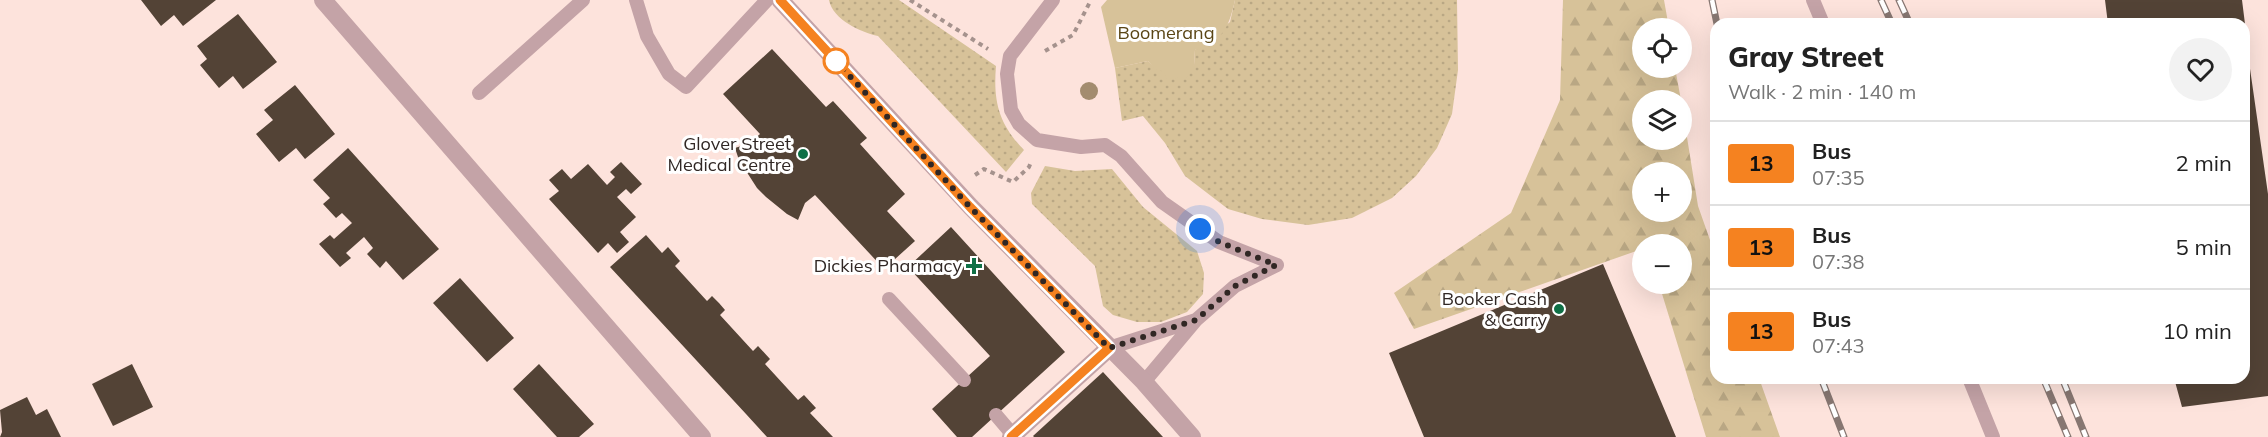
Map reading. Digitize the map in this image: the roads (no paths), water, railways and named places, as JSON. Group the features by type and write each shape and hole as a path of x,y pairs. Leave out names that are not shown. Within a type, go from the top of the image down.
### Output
{"street":[{"path":"323,0 702,437"},
{"path":"780,0 970,207 1144,382 1192,437"},
{"path":"1012,436 1109,348"}],"lane":[{"path":"479,93 583,0"},
{"path":"636,0 647,36 669,74 686,87 767,0"},
{"path":"1053,0 1010,56 1007,74 1011,110 1019,124 1037,140 1081,147 1105,146 1121,156 1161,202 1219,242 1276,265 1235,286 1196,320 1144,382"},
{"path":"1813,0 1820,18"},
{"path":"889,299 964,380"},
{"path":"1109,348 1196,320"},
{"path":"1971,384 1993,437"},
{"path":"996,415 1012,436"}],"railway":[{"path":"1712,0 1716,18"},
{"path":"1881,0 1889,18"},
{"path":"1899,0 1907,18"},
{"path":"1823,384 1844,437"},
{"path":"2046,384 2068,437"},
{"path":"2064,384 2086,437"}],"place":[{"name":"Glover Street Medical Centre","path":"803,154"},
{"name":"Dickies Pharmacy","path":"974,266"},
{"name":"Booker Cash & Carry","path":"1559,309"}],"park label":[{"name":"Boomerang","path":"1166,33"}]}
